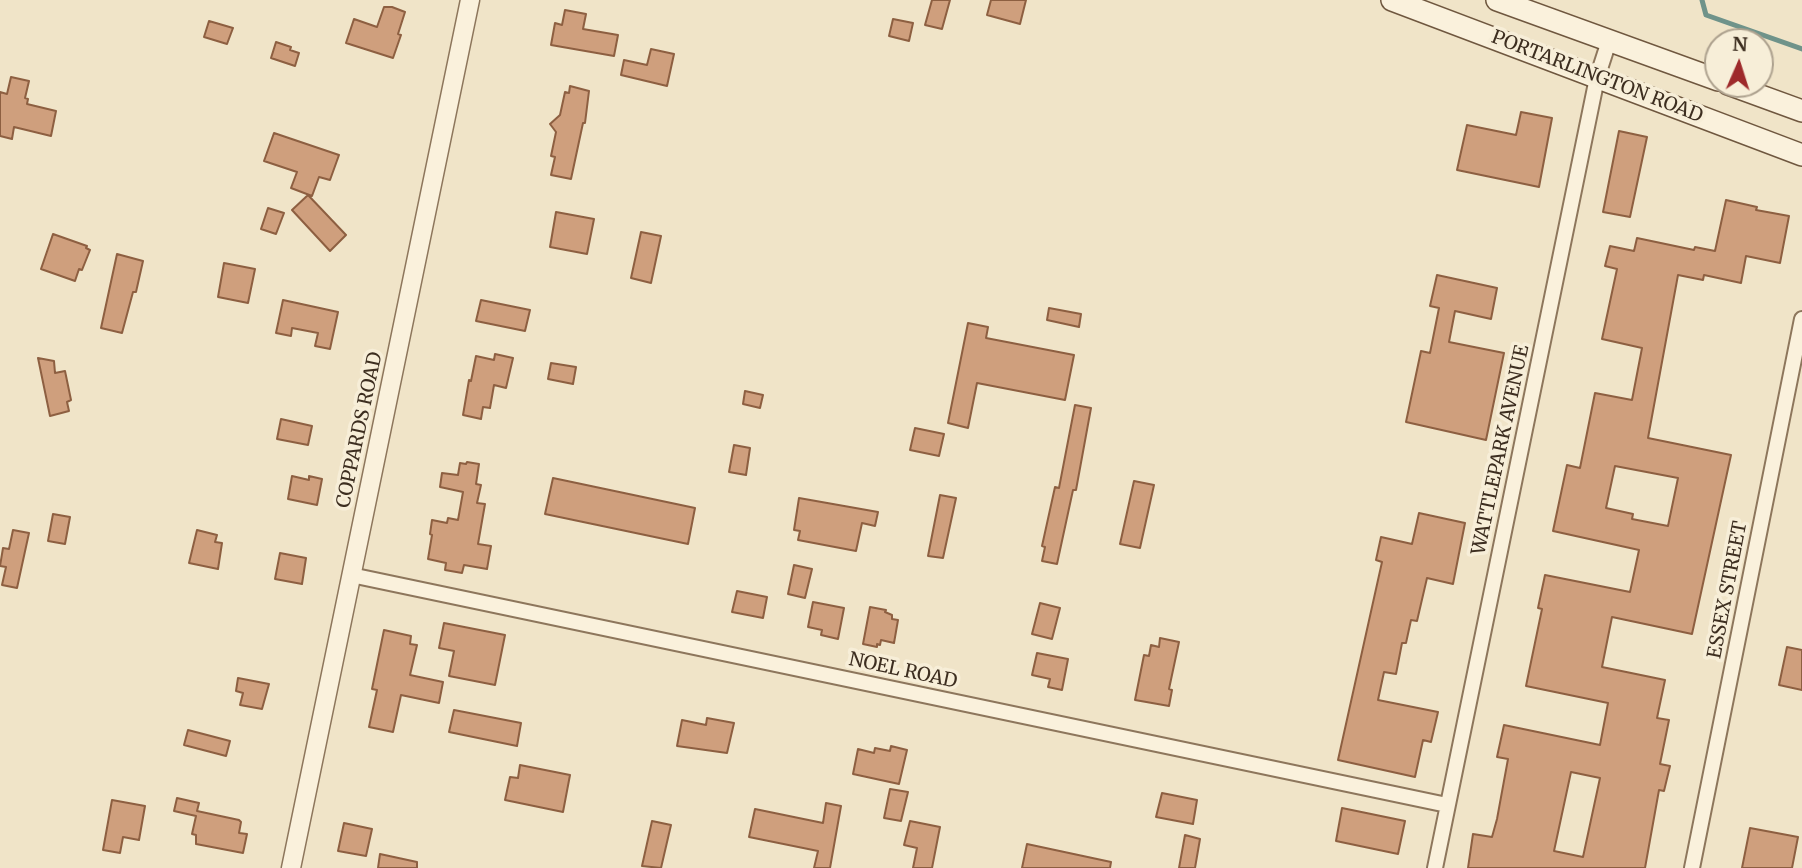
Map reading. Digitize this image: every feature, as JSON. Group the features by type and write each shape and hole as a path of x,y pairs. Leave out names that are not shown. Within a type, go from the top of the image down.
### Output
{"main road":[{"name":"PORTARLINGTON ROAD","path":"1392,0 1802,155"},
{"name":"PORTARLINGTON ROAD","path":"1497,0 1704,75"},
{"path":"1766,98 1802,111"}],"street":[{"name":"COPPARDS ROAD","path":"291,868 470,0"},
{"name":"WATTLEPARK AVENUE","path":"1435,868 1597,78 1609,41"},
{"name":"ESSEX STREET","path":"1692,868 1802,319"},
{"name":"NOEL ROAD","path":"351,575 1447,805"}],"building":[{"path":"932,0 950,0 942,29 925,25"},
{"path":"991,0 1026,0 1020,24 987,15"},
{"path":"384,7 405,12 393,58 346,43 354,19 377,27"},
{"path":"565,10 586,14 583,29 618,35 614,56 551,45 555,23 562,25"},
{"path":"893,19 913,23 909,41 889,36"},
{"path":"209,21 233,28 227,44 204,37"},
{"path":"276,42 299,53 295,66 271,58"},
{"path":"651,49 674,54 667,86 621,75 624,60 647,65"},
{"path":"11,77 29,81 25,98 28,99 27,104 56,111 51,136 14,127 12,139 0,136 0,92 7,94"},
{"path":"570,86 589,91 585,123 571,179 551,175 555,157 551,156 556,132 550,124 560,115 565,92 569,93"},
{"path":"1521,112 1552,118 1539,187 1457,170 1467,125 1516,135"},
{"path":"1619,131 1647,137 1630,217 1603,212"},
{"path":"274,133 339,155 330,180 319,177 312,196 291,188 297,172 264,161"},
{"path":"308,195 346,235 330,251 292,210"},
{"path":"1726,200 1757,207 1756,210 1789,216 1780,263 1746,256 1741,283 1704,275 1703,280 1678,275 1648,438 1731,455 1692,634 1612,617 1602,667 1665,680 1657,718 1669,720 1660,764 1670,766 1664,791 1659,790 1645,868 1468,868 1473,834 1492,837 1497,819 1508,759 1497,757 1504,725 1600,745 1608,703 1526,686 1542,609 1538,608 1545,575 1630,592 1639,550 1553,531 1567,465 1580,468 1595,393 1632,400 1642,348 1602,339 1617,269 1605,266 1610,246 1634,251 1637,238 1694,250 1695,247 1715,251","holes":["1615,466 1678,478 1668,526 1632,519 1633,514 1606,508","1571,772 1600,778 1583,857 1554,851"]},
{"path":"268,208 284,213 276,234 261,229"},
{"path":"556,212 594,219 587,254 550,247"},
{"path":"641,232 661,236 651,283 631,278"},
{"path":"53,234 87,246 90,250 75,281 41,269"},
{"path":"117,254 143,261 122,333 101,328"},
{"path":"224,263 255,269 248,303 218,297"},
{"path":"1437,275 1497,288 1491,319 1455,311 1449,342 1504,353 1486,440 1406,422 1421,351 1430,353 1439,308 1430,306"},
{"path":"283,300 338,312 330,349 315,346 318,333 292,328 291,336 276,333"},
{"path":"481,300 530,310 525,331 476,321"},
{"path":"1049,308 1081,314 1079,327 1047,320"},
{"path":"968,323 988,327 986,338 1074,355 1065,400 977,383 968,428 948,423"},
{"path":"495,354 513,358 506,388 494,385 490,408 483,407 481,419 463,415 476,356 494,360"},
{"path":"38,358 54,361 55,373 65,371 71,400 67,402 69,411 50,416"},
{"path":"551,363 576,367 573,384 548,379"},
{"path":"745,391 763,395 760,408 743,404"},
{"path":"1075,405 1091,408 1076,490 1073,490 1057,564 1042,561 1045,547 1042,546 1055,487 1059,488"},
{"path":"281,419 312,426 308,445 277,439"},
{"path":"915,428 944,434 939,456 910,450"},
{"path":"734,445 750,448 746,475 729,472"},
{"path":"460,463 479,464 476,484 481,485 477,503 485,504 478,544 491,546 487,569 464,565 462,573 445,570 446,563 428,559 432,520 447,523 448,518 458,520 463,492 440,487 442,473 458,475"},
{"path":"292,476 309,480 309,476 322,479 317,505 288,499"},
{"path":"553,478 695,508 688,544 545,514"},
{"path":"1134,481 1154,485 1140,548 1120,544"},
{"path":"940,495 956,498 943,558 928,556"},
{"path":"799,498 878,512 875,526 862,523 856,551 798,540 800,531 794,530"},
{"path":"1419,513 1465,523 1453,584 1427,578 1417,621 1411,620 1406,643 1402,643 1396,674 1384,672 1378,700 1438,712 1431,742 1423,740 1415,777 1338,760 1382,562 1376,560 1381,537 1412,544"},
{"path":"53,514 70,517 65,544 48,541"},
{"path":"13,530 29,533 17,588 2,585 6,567 0,566 3,548 9,549"},
{"path":"197,530 217,535 215,542 222,543 218,569 189,563"},
{"path":"280,553 306,558 302,584 275,579"},
{"path":"794,565 812,569 805,598 788,594"},
{"path":"737,591 767,597 763,618 732,612"},
{"path":"813,602 844,608 838,639 821,635 822,630 808,627"},
{"path":"1040,603 1060,608 1052,639 1032,634"},
{"path":"870,607 886,610 885,612 892,615 892,619 898,620 894,643 881,640 877,647 863,644"},
{"path":"444,623 505,635 495,685 449,676 454,651 439,648"},
{"path":"384,630 411,636 410,644 417,645 410,675 443,682 439,703 401,695 393,732 369,727 377,690 372,689"},
{"path":"1160,638 1179,642 1169,689 1172,690 1169,706 1135,700 1144,655 1149,656 1151,645 1159,647"},
{"path":"1787,647 1802,650 1802,690 1779,685"},
{"path":"1037,653 1068,659 1062,690 1048,687 1050,679 1032,675"},
{"path":"238,678 269,684 262,709 240,705 243,693 236,691"},
{"path":"454,710 521,723 517,746 449,732"},
{"path":"707,718 734,723 727,753 677,746 682,720 706,725"},
{"path":"188,730 230,741 226,756 184,745"},
{"path":"891,746 907,750 899,784 853,774 858,749 874,753 875,748 890,751"},
{"path":"520,765 570,775 563,812 505,800 510,777 518,778"},
{"path":"890,789 908,792 901,821 884,818"},
{"path":"1162,793 1197,800 1193,824 1156,817"},
{"path":"177,798 199,803 197,811 239,820 239,833 247,834 243,853 196,844 196,835 192,834 196,816 174,811"},
{"path":"112,800 145,806 139,840 123,837 120,853 103,850"},
{"path":"826,803 841,806 830,868 814,868 818,851 749,837 755,809 823,823"},
{"path":"1342,808 1405,821 1398,854 1336,841"},
{"path":"652,821 671,825 661,868 642,866"},
{"path":"910,821 940,827 932,868 913,868 917,848 904,845"},
{"path":"344,823 372,829 366,856 338,851"},
{"path":"1750,828 1798,837 1792,868 1742,868"},
{"path":"1185,835 1200,839 1195,868 1179,868"},
{"path":"1027,844 1111,862 1110,868 1022,868"},
{"path":"380,854 417,862 417,868 378,868"}],"waterway":[{"path":"1702,0 1706,15 1802,49"}]}
